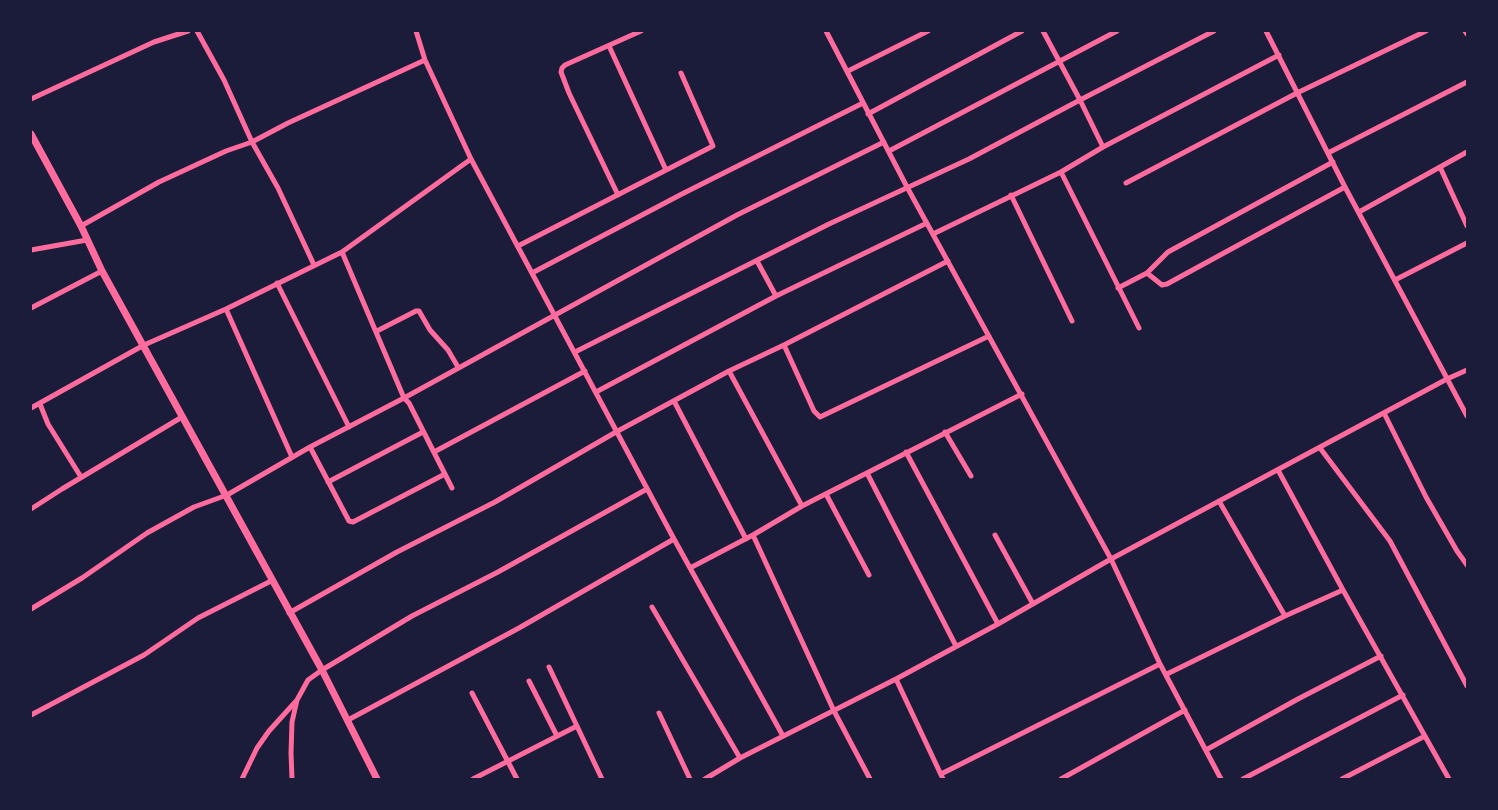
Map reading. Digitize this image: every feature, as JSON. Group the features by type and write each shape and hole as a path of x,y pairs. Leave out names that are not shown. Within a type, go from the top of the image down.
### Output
{"street":[{"path":"31,100 154,42 188,31"},
{"path":"197,31 224,80 252,142 278,188 314,265"},
{"path":"416,31 425,60 471,159 674,539 784,736"},
{"path":"618,195 569,93 561,72 562,68 566,65 641,31"},
{"path":"826,31 907,187 1022,394 1111,560 1160,664 1221,779"},
{"path":"848,71 928,31"},
{"path":"868,114 1022,31"},
{"path":"1043,31 1103,147"},
{"path":"889,151 1060,63 1117,31"},
{"path":"575,352 907,187 970,159 1214,31"},
{"path":"1266,31 1345,187 1467,416"},
{"path":"1126,183 1297,93 1426,31"},
{"path":"609,46 666,170"},
{"path":"933,234 1061,172 1103,147 1279,55"},
{"path":"81,226 159,182 226,151 252,142 288,123 425,60"},
{"path":"518,246 713,146 681,73"},
{"path":"1328,153 1467,82"},
{"path":"532,273 680,195 862,103"},
{"path":"31,134 81,226 102,270 322,670 377,779"},
{"path":"31,610 82,578 147,533 194,507 227,496 310,447 404,398 738,215 884,142"},
{"path":"1359,212 1467,152"},
{"path":"31,408 144,345 226,309 342,252 471,159"},
{"path":"1118,288 1154,268 1168,252 1332,162"},
{"path":"1440,167 1467,226"},
{"path":"1061,172 1139,328"},
{"path":"1147,273 1162,285 1167,284 1345,187"},
{"path":"1011,195 1072,321"},
{"path":"596,392 776,296 927,223"},
{"path":"31,250 87,240"},
{"path":"1395,280 1467,243"},
{"path":"342,252 404,398 409,404 452,488"},
{"path":"289,613 397,552 495,502 616,432 729,371 784,345 948,260"},
{"path":"757,261 776,296"},
{"path":"31,308 102,270"},
{"path":"277,283 349,427"},
{"path":"226,309 292,457"},
{"path":"377,332 420,310 430,330 448,350 458,367"},
{"path":"784,345 814,411 820,417 989,336"},
{"path":"434,452 585,370"},
{"path":"705,779 740,758 896,679 1219,501 1467,370"},
{"path":"729,371 802,506"},
{"path":"690,568 746,539 802,506 1022,394"},
{"path":"674,401 746,539"},
{"path":"40,404 48,424 81,477"},
{"path":"1384,413 1426,498 1467,565"},
{"path":"31,509 182,417"},
{"path":"328,482 423,432"},
{"path":"945,432 970,476"},
{"path":"310,447 349,520 353,522 444,474"},
{"path":"1320,448 1390,541 1467,686"},
{"path":"906,452 998,624"},
{"path":"1278,470 1449,779"},
{"path":"867,472 956,646"},
{"path":"242,779 257,748 269,731 297,700 308,680 412,616 498,572 647,488"},
{"path":"826,494 869,574"},
{"path":"1219,501 1285,616"},
{"path":"753,535 834,711 870,779"},
{"path":"995,535 1033,604"},
{"path":"348,720 519,628 674,539"},
{"path":"31,715 144,655 198,618 273,580"},
{"path":"1166,674 1343,590"},
{"path":"652,608 740,758"},
{"path":"1206,750 1381,656"},
{"path":"896,679 942,776 1160,664"},
{"path":"549,667 602,779"},
{"path":"529,681 557,736"},
{"path":"472,693 517,779"},
{"path":"1243,779 1403,695"},
{"path":"292,779 292,722 297,700"},
{"path":"1061,779 1185,710"},
{"path":"659,713 690,779"},
{"path":"473,779 577,726"},
{"path":"1342,779 1425,736"}]}
